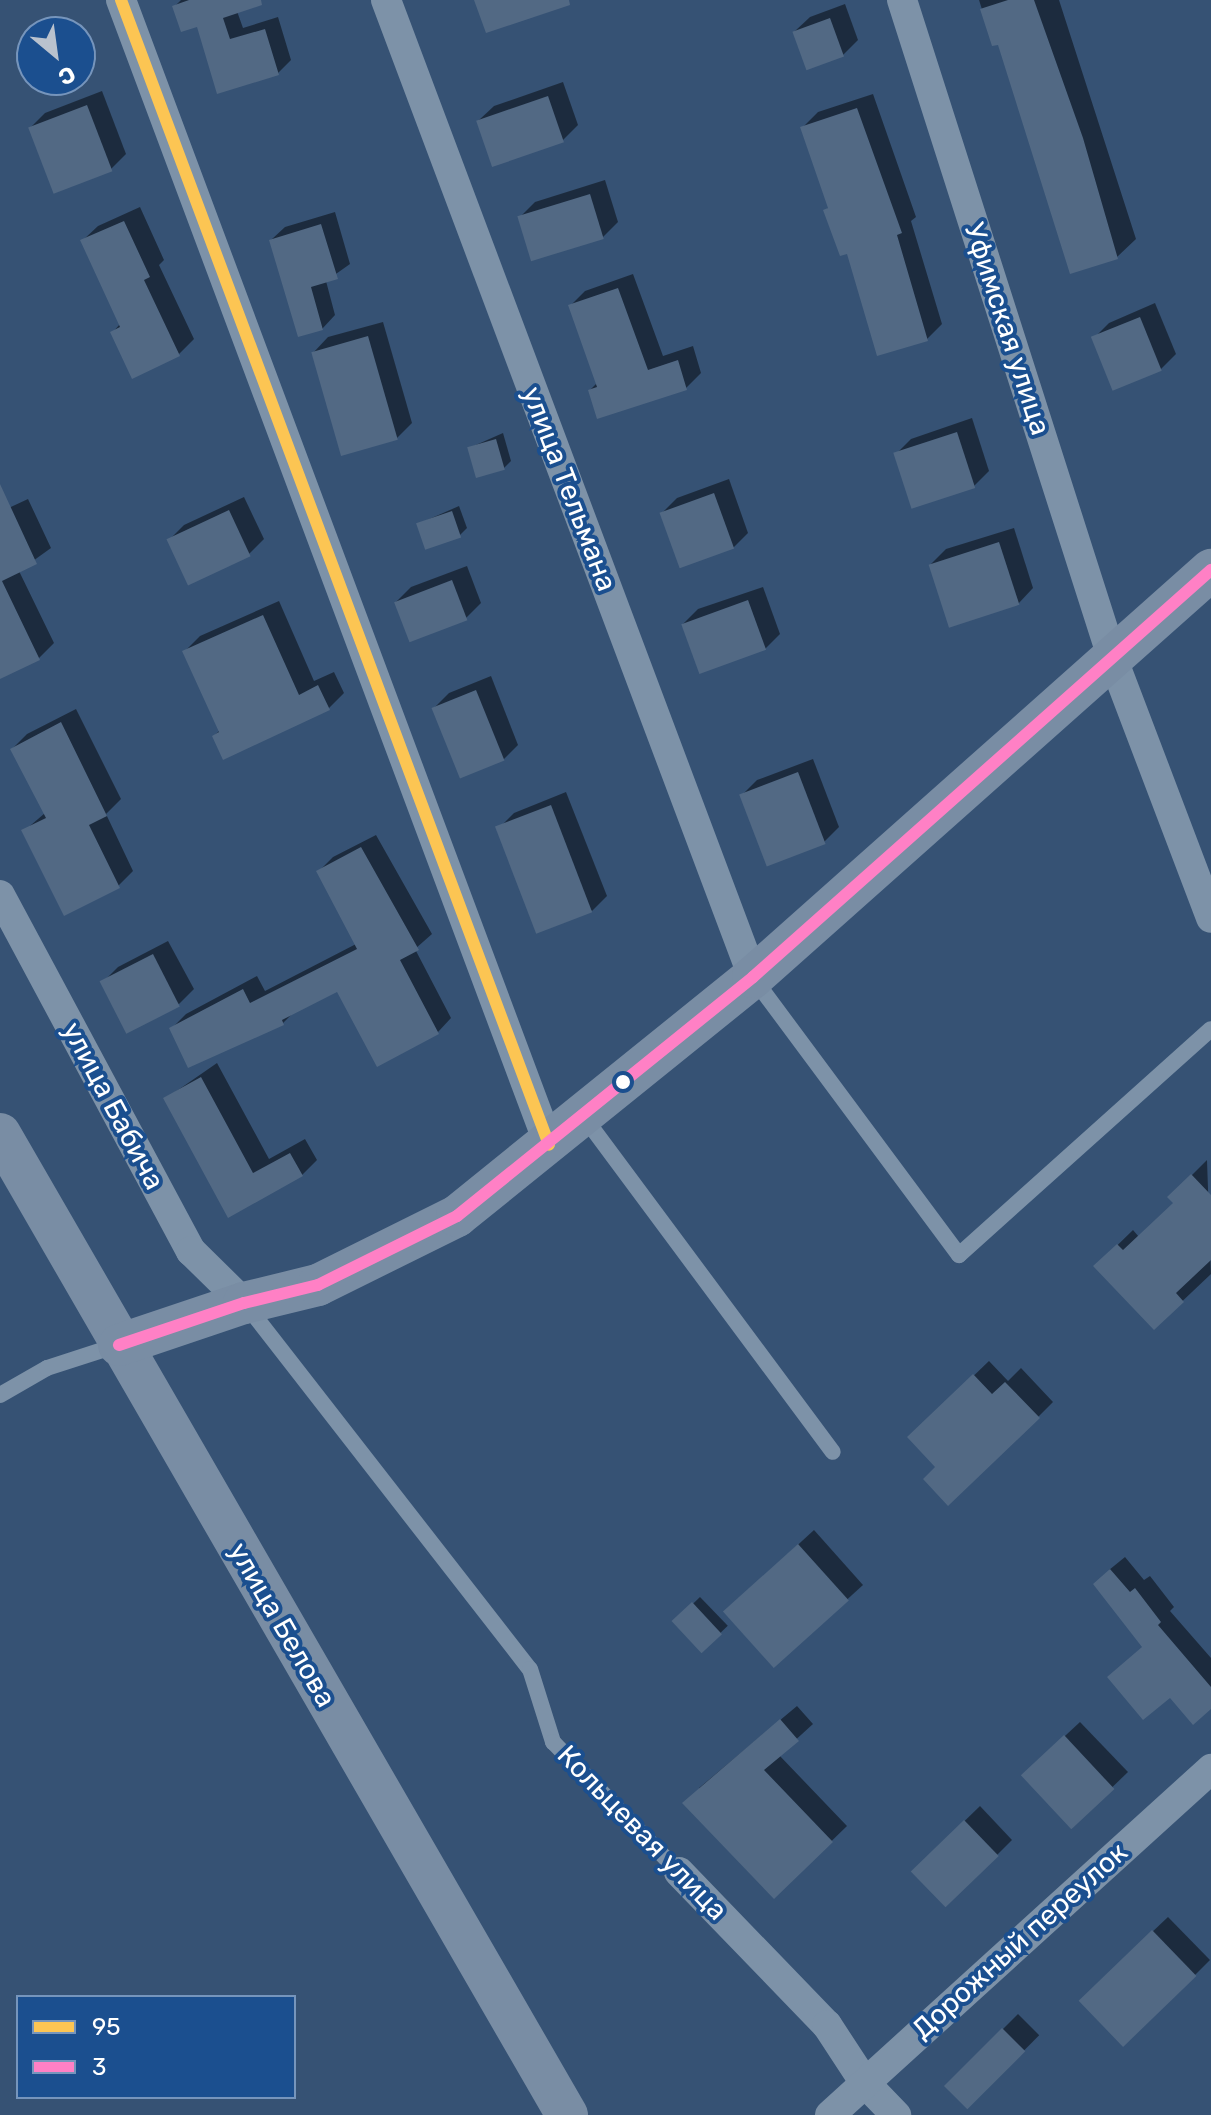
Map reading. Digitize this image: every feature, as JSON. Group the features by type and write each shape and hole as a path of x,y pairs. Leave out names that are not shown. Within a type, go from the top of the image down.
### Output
{"main road":[{"path":"119,1345 244,1303 318,1285 457,1216 584,1117 753,977 1211,570"},
{"name":"улица Белова","path":"0,1134 119,1345 567,2115"}],"street":[{"path":"121,0 549,1145"},
{"name":"улица Тельмана","path":"386,0 753,977"},
{"name":"Уфимская улица","path":"902,0 1112,657 1211,918"},
{"name":"улица Бабича","path":"0,895 191,1251 244,1303"},
{"name":"Дорожный переулок","path":"830,2115 1211,1769"},
{"name":"Кольцевая улица","path":"679,1872 827,2025 865,2083 896,2115"}],"lane":[{"path":"753,977 959,1255 1211,1029"},
{"path":"584,1117 833,1452"},
{"name":"Кольцевая улица","path":"244,1303 530,1669 553,1742 679,1872"},
{"path":"0,1395 47,1368 119,1345"}],"building":[{"path":"189,0 261,0 262,5 223,18 230,39 265,29 279,75 217,94 197,27 181,32 172,6"},
{"path":"474,0 569,0 570,5 486,33"},
{"path":"1008,0 1034,0 1083,138 1118,259 1070,274 998,45 992,46 980,9"},
{"path":"830,18 844,57 806,70 792,32"},
{"path":"548,96 564,142 492,167 476,121"},
{"path":"87,105 112,171 54,194 28,128"},
{"path":"857,108 902,233 897,235 928,341 877,356 847,254 840,256 823,210 828,208 800,127"},
{"path":"590,194 604,239 531,261 517,216"},
{"path":"124,221 150,277 144,280 180,356 132,379 110,332 120,327 80,240"},
{"path":"321,224 338,279 311,287 323,330 298,337 269,240"},
{"path":"618,288 648,370 678,360 687,390 597,419 588,390 597,387 568,305"},
{"path":"1140,317 1162,371 1113,391 1091,337"},
{"path":"368,336 398,440 341,456 311,352"},
{"path":"957,432 975,488 912,509 893,453"},
{"path":"496,439 505,470 476,478 467,447"},
{"path":"0,484 37,564 2,581 40,660 0,679"},
{"path":"714,493 734,548 680,568 659,513"},
{"path":"229,510 251,556 188,585 166,539"},
{"path":"452,511 461,537 425,550 416,523"},
{"path":"999,542 1019,605 949,628 929,565"},
{"path":"452,580 467,620 410,642 394,602"},
{"path":"748,600 766,650 699,674 681,624"},
{"path":"263,615 299,695 318,685 330,710 223,760 212,736 219,732 182,651"},
{"path":"476,690 504,760 460,778 431,708"},
{"path":"61,722 107,816 89,825 120,888 64,916 21,830 46,818 10,749"},
{"path":"798,772 826,844 767,866 739,795"},
{"path":"551,805 592,912 536,934 495,827"},
{"path":"361,847 419,950 400,960 439,1034 377,1067 337,992 282,1020 284,1025 188,1068 169,1028 243,989 250,1003 357,949 316,871"},
{"path":"153,954 180,1007 126,1034 100,981"},
{"path":"201,1077 253,1173 290,1153 303,1176 228,1218 163,1098"},
{"path":"1191,1174 1211,1195 1211,1260 1176,1293 1184,1302 1154,1330 1093,1266 1117,1244 1123,1250 1173,1203 1167,1197"},
{"path":"973,1374 992,1394 1005,1382 1040,1418 948,1506 923,1479 935,1467 907,1437"},
{"path":"798,1544 849,1600 774,1668 723,1612"},
{"path":"1110,1569 1130,1592 1135,1588 1161,1622 1158,1625 1211,1687 1211,1709 1193,1725 1170,1698 1143,1720 1107,1677 1142,1647 1093,1584"},
{"path":"692,1602 722,1634 702,1653 672,1621"},
{"path":"780,1719 799,1741 764,1770 833,1842 774,1899 682,1803"},
{"path":"1064,1735 1114,1789 1071,1829 1021,1775"},
{"path":"964,1820 999,1856 946,1907 911,1871"},
{"path":"1152,1930 1196,1976 1123,2047 1079,2001"},
{"path":"1002,2028 1025,2051 967,2109 944,2086"}],"transit line":[{"name":"95","path":"121,0 549,1145"},
{"name":"3","path":"119,1345 244,1303 318,1285 457,1216 753,977 1211,570"}]}
